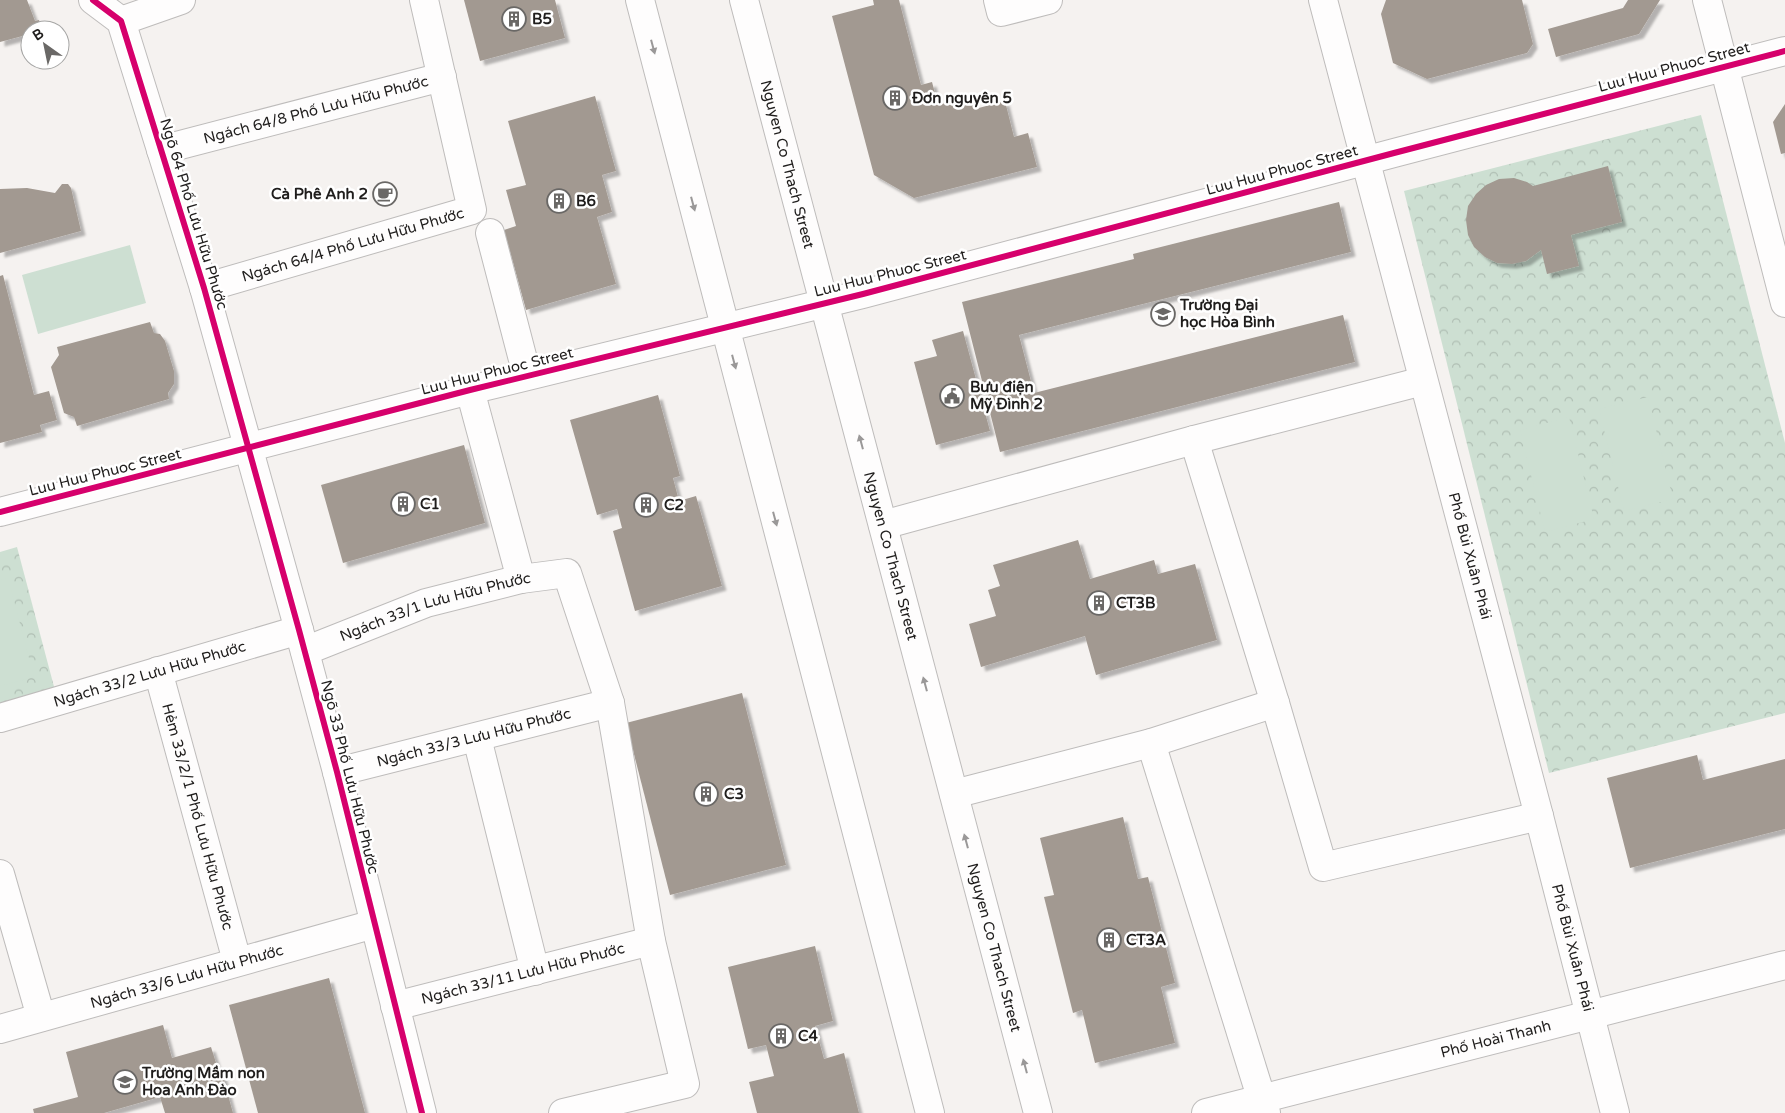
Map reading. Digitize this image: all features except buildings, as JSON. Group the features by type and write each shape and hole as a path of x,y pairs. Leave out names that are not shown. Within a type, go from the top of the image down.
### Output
{"street":[{"path":"93,0 121,21 181,0"},
{"path":"424,0 442,77"},
{"path":"640,0 930,1113"},
{"name":"Nguyen Co Thach Street","path":"744,0 1038,1113"},
{"path":"998,0 1001,12 1048,0"},
{"name":"Phố Bùi Xuân Phái","path":"1324,0 1539,816 1615,1113"},
{"path":"1707,0 1785,303"},
{"name":"Ngõ 64 Phố Lưu Hữu Phước","path":"121,21 204,288 248,448"},
{"name":"Luu Huu Phuoc Street","path":"0,512 470,390 863,294 1365,160 1785,51"},
{"name":"Ngách 64/8 Phố Lưu Hữu Phước","path":"161,150 442,77"},
{"name":"Ngách 64/4 Phố Lưu Hữu Phước","path":"204,288 472,210 442,77"},
{"path":"490,233 527,376"},
{"path":"883,525 1194,440 1423,381"},
{"path":"470,390 521,579"},
{"path":"1194,440 1323,867 1539,816"},
{"name":"Ngõ 33 Phố Lưu Hữu Phước","path":"248,448 337,772 422,1113"},
{"name":"Ngách 33/1 Lưu Hữu Phước","path":"302,640 426,603 521,579 567,573 610,703"},
{"name":"Ngách 33/2 Lưu Hữu Phước","path":"0,718 158,671 302,640"},
{"name":"Hẻm 33/2/1 Phố Lưu Hữu Phước","path":"158,671 237,961"},
{"path":"563,1113 685,1084 651,941 610,703"},
{"name":"Ngách 33/3 Lưu Hữu Phước","path":"337,772 610,703"},
{"path":"954,794 1151,742 1275,703"},
{"path":"477,738 535,971"},
{"path":"1151,742 1264,1106"},
{"path":"0,874 41,1017"},
{"name":"Ngách 33/6 Lưu Hữu Phước","path":"0,1029 374,924"},
{"name":"Ngách 33/11 Lưu Hữu Phước","path":"395,1006 651,941"},
{"name":"Phố Hoài Thanh","path":"1206,1113 1264,1106 1590,1014 1785,965"}],"green space":[{"path":"1701,115 1785,443 1785,713 1549,773 1404,191"},
{"path":"130,245 146,303 38,334 22,275"},
{"path":"1648,397 1673,499 1624,511 1599,409"},
{"path":"1569,417 1594,519 1545,532 1520,430"},
{"path":"17,547 57,698 0,713 0,552"},
{"path":"8,578 34,677 0,686 0,580"}],"cycle path":[{"path":"93,0 121,21 204,288 337,772 422,1113"},
{"path":"0,512 470,390 863,294 1785,51"}],"place":[{"name":"B5","path":"514,19"},
{"name":"Đơn nguyên 5","path":"895,98"},
{"name":"Cà Phê Anh 2","path":"385,194"},
{"name":"B6","path":"559,201"},
{"name":"Trường Đại học Hòa Bình","path":"1163,314"},
{"name":"Bưu điện Mỹ Đình 2","path":"952,396"},
{"name":"C1","path":"403,504"},
{"name":"C2","path":"646,505"},
{"name":"CT3B","path":"1099,603"},
{"name":"C3","path":"706,794"},
{"name":"CT3A","path":"1109,940"},
{"name":"C4","path":"781,1036"},
{"name":"Trường Mầm non Hoa Anh Đào","path":"125,1082"}]}
